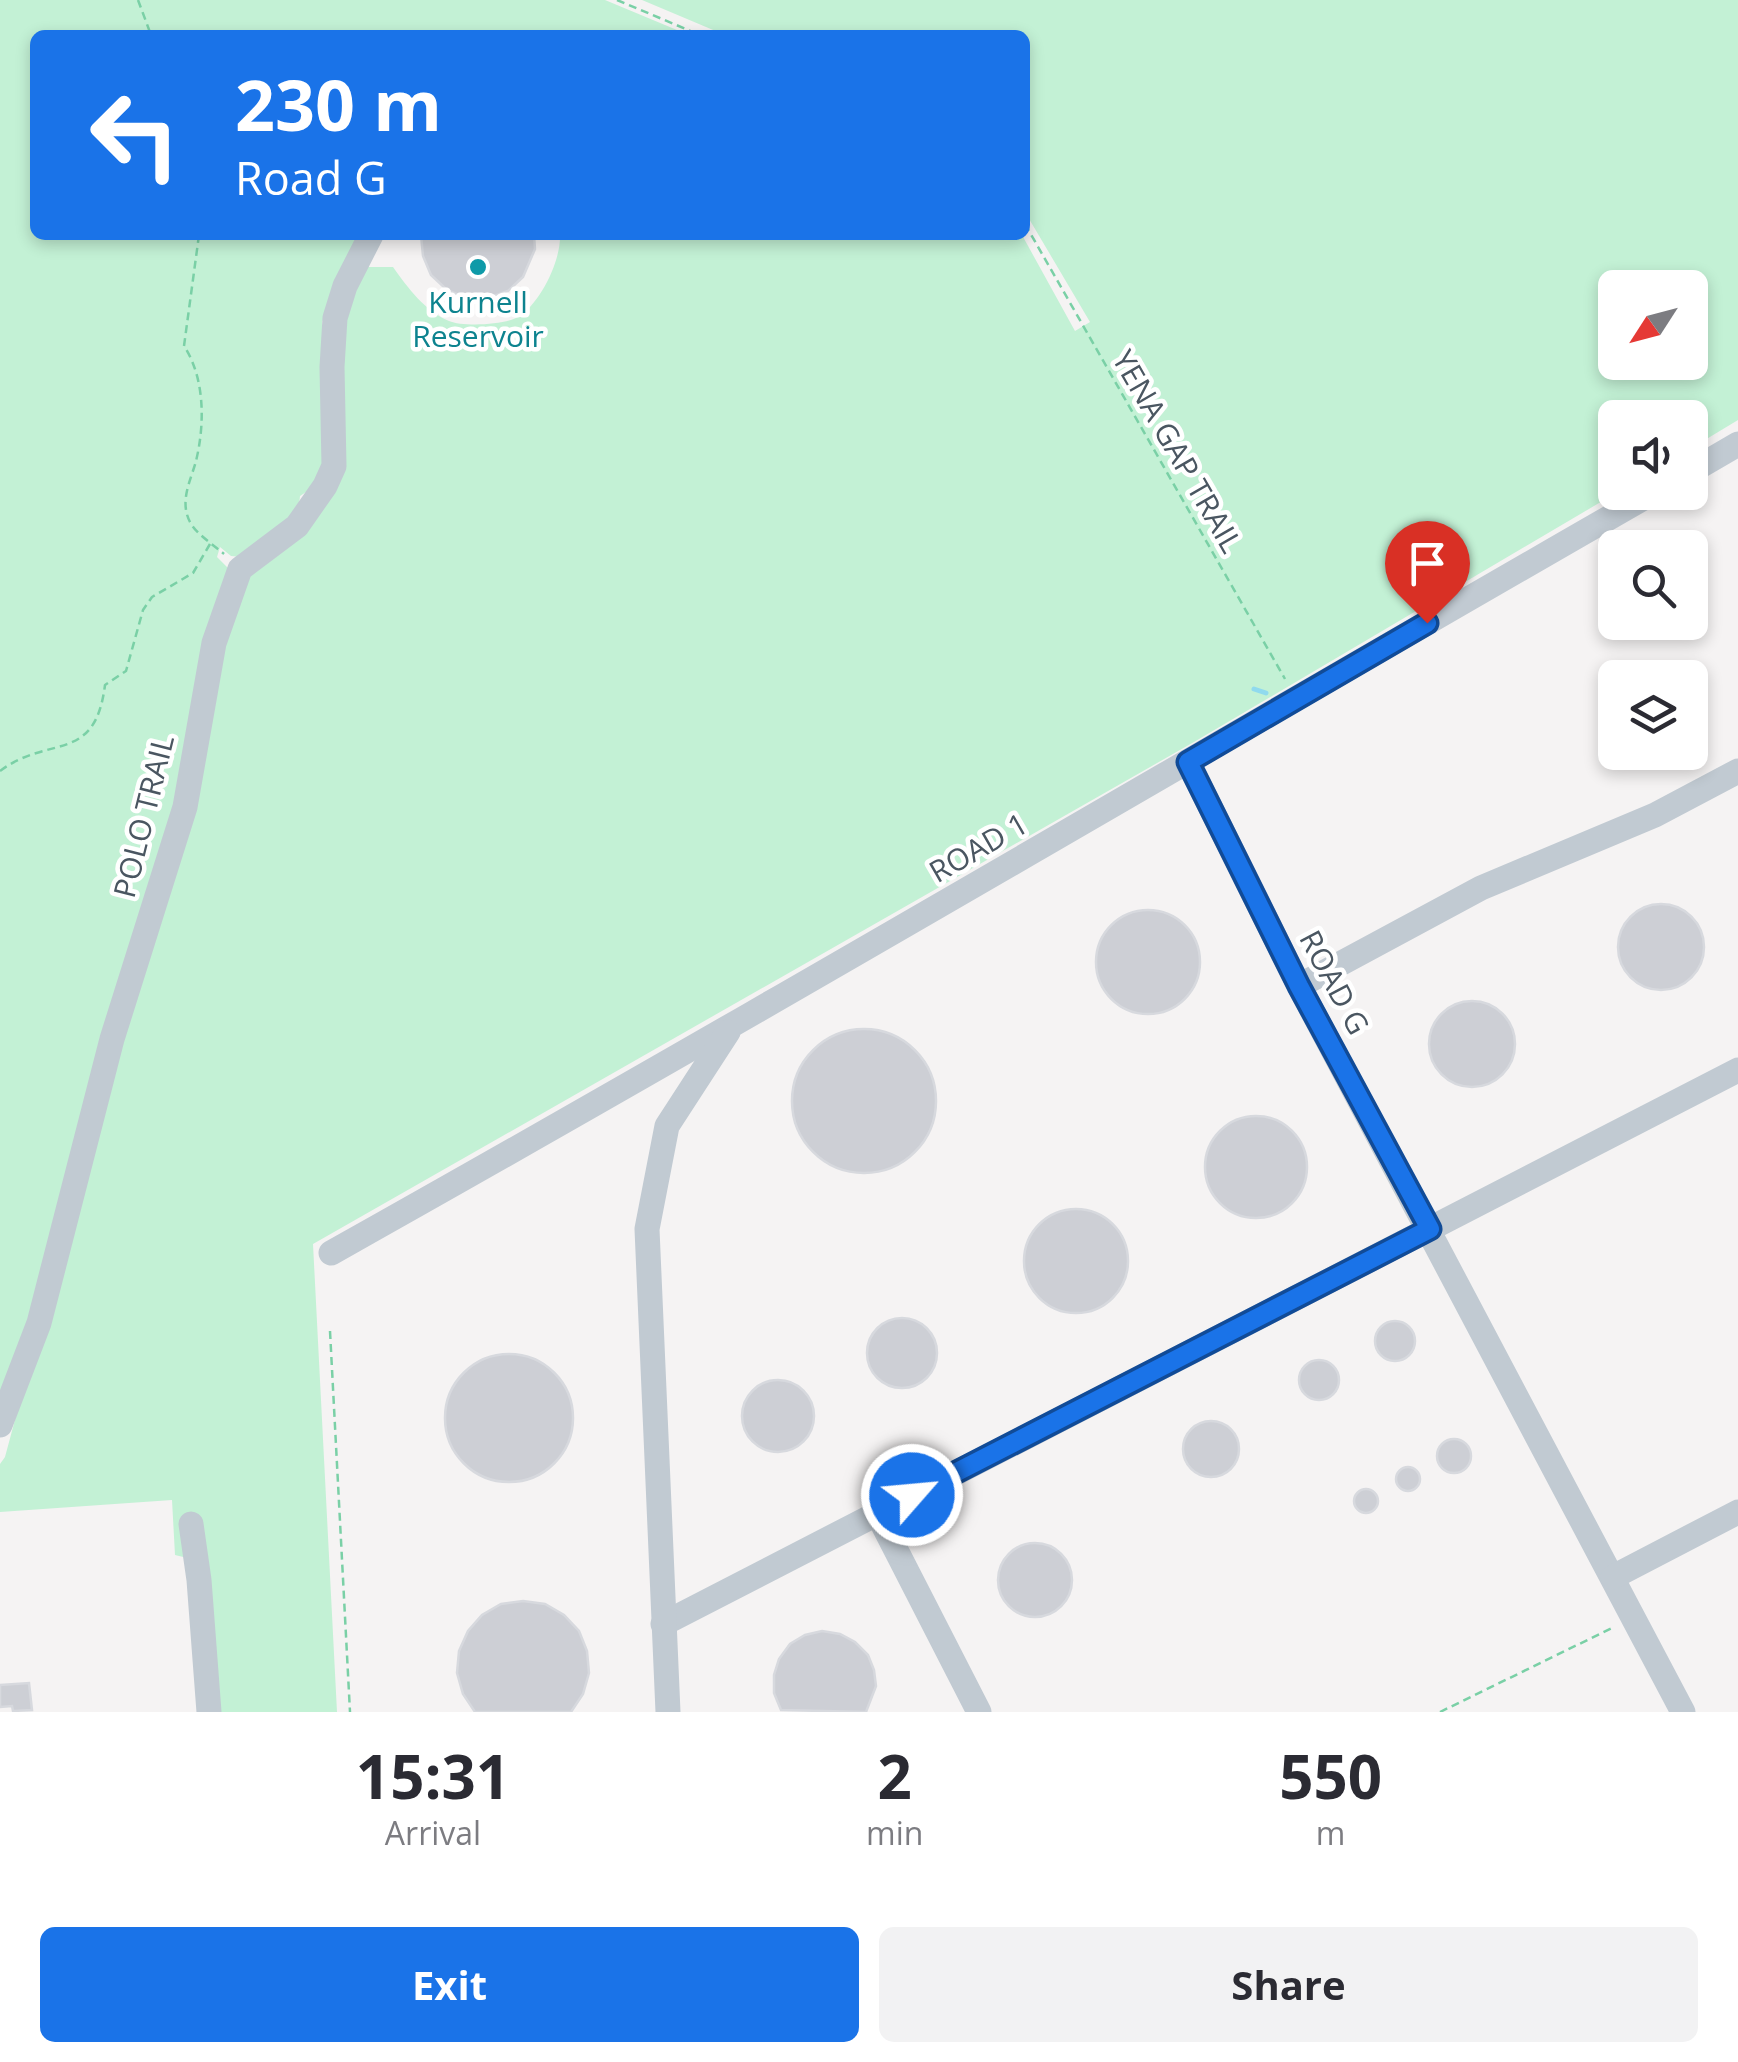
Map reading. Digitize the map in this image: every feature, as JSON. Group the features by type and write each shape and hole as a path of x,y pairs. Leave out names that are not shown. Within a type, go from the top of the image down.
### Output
{"street":[{"path":"240,569 297,526 330,477 334,466 335,318 345,286 368,240"},
{"path":"1708,462 1738,444"},
{"name":"ROAD 1","path":"331,1253 730,1029 1623,510"},
{"name":"POLO TRAIL","path":"0,1425 38,1324 112,1038 185,808 214,643 240,569"},
{"name":"ROAD G","path":"1188,762 1299,986 1684,1712"},
{"path":"1299,986 1482,888 1655,815 1738,771"},
{"path":"668,1712 647,1229 667,1126 730,1029"},
{"path":"663,1624 1738,1070"},
{"path":"1613,1577 1738,1512"},
{"path":"877,1513 980,1712"},
{"path":"191,1524 209,1712"}],"path":[{"path":"138,0 149,30"},
{"path":"617,0 688,30"},
{"name":"YENA GAP TRAIL","path":"1030,233 1297,697"},
{"path":"198,240 184,346 200,381 200,419 197,456 184,499 190,522 240,569"},
{"path":"0,771 15,760 60,747 92,730 102,710 105,685 126,671 142,610 152,597 193,573 211,542"},
{"path":"330,1332 350,1712"},
{"path":"1440,1712 1634,1617"}],"green space":[{"path":"0,0 605,0 677,30 30,30 30,240 361,240 322,322 327,453 315,486 300,496 286,523 242,557 231,556 220,547 217,557 232,572 177,804 37,1316 0,1399"},
{"path":"642,0 1738,0 1738,420 1708,438 1708,400 1598,400 1598,504 1194,742 313,1244 337,1712 213,1712 204,1562 175,1555 172,1500 0,1512 0,1464 239,585 327,500 341,311 368,267 393,267 411,291 440,317 464,324 484,324 518,317 534,302 553,268 560,240 1025,240 1075,331 1090,322 1030,220 1030,30 713,30"}],"building":[{"name":"Kurnell Reservoir","path":"421,240 534,240 535,249 523,277 508,291 488,298 466,298 447,290 431,275"},
{"path":"1661,904 1685,911 1697,923 1704,947 1697,971 1685,983 1661,990 1637,983 1625,971 1618,947 1625,923 1637,911"},
{"path":"1148,910 1168,914 1185,925 1196,942 1200,962 1196,982 1185,999 1168,1010 1148,1014 1128,1010 1111,999 1100,982 1096,962 1100,942 1111,925 1128,914"},
{"path":"1472,1001 1496,1008 1508,1020 1515,1044 1508,1068 1496,1080 1472,1087 1448,1080 1436,1068 1429,1044 1436,1020 1448,1008"},
{"path":"864,1029 891,1035 915,1050 930,1074 936,1101 930,1128 915,1152 891,1167 864,1173 837,1167 813,1152 798,1128 792,1101 798,1074 813,1050 837,1035"},
{"path":"1256,1116 1275,1120 1292,1131 1303,1148 1307,1167 1303,1186 1292,1203 1275,1214 1256,1218 1237,1214 1220,1203 1209,1186 1205,1167 1209,1148 1220,1131 1237,1120"},
{"path":"1076,1209 1096,1213 1113,1224 1124,1241 1128,1261 1124,1281 1113,1298 1096,1309 1076,1313 1056,1309 1039,1298 1028,1281 1024,1261 1028,1241 1039,1224 1056,1213"},
{"path":"902,1318 916,1320 927,1328 935,1339 935,1367 927,1378 916,1386 902,1388 888,1386 877,1378 869,1367 867,1353 869,1339 877,1328 888,1320"},
{"path":"1395,1321 1409,1327 1415,1341 1409,1355 1395,1361 1381,1355 1375,1341 1381,1327"},
{"path":"509,1354 533,1359 554,1373 568,1394 573,1418 568,1442 554,1463 533,1477 509,1482 485,1477 464,1463 450,1442 445,1418 450,1394 464,1373 485,1359"},
{"path":"1319,1360 1333,1366 1339,1380 1333,1394 1319,1400 1305,1394 1299,1380 1305,1366"},
{"path":"778,1380 804,1390 814,1416 804,1442 778,1452 752,1442 742,1416 752,1390"},
{"path":"1211,1421 1231,1429 1239,1449 1231,1469 1211,1477 1191,1469 1183,1449 1191,1429"},
{"path":"1454,1439 1466,1444 1471,1456 1466,1468 1454,1473 1442,1468 1437,1456 1442,1444"},
{"path":"1408,1467 1417,1470 1417,1488 1408,1491 1399,1488 1396,1479 1399,1470"},
{"path":"1366,1489 1375,1492 1375,1510 1366,1513 1357,1510 1354,1501 1357,1492"},
{"path":"1035,1543 1062,1553 1072,1580 1062,1607 1035,1617 1008,1607 998,1580 1008,1553"},
{"path":"501,1604 545,1604 564,1615 579,1631 587,1651 589,1673 583,1694 571,1712 475,1712 463,1694 457,1673 459,1651 468,1631 482,1615"},
{"path":"822,1631 840,1634 868,1655 876,1686 866,1712 781,1710 774,1693 779,1659 790,1644"},
{"path":"29,1683 32,1710 0,1707 0,1685"}],"waterway":[{"path":"1254,689 1266,693"}],"place":[{"name":"Kurnell Reservoir","path":"478,267"}],"route":[{"path":"912,1495 1430,1229 1299,986 1188,762 1427,623"}]}
